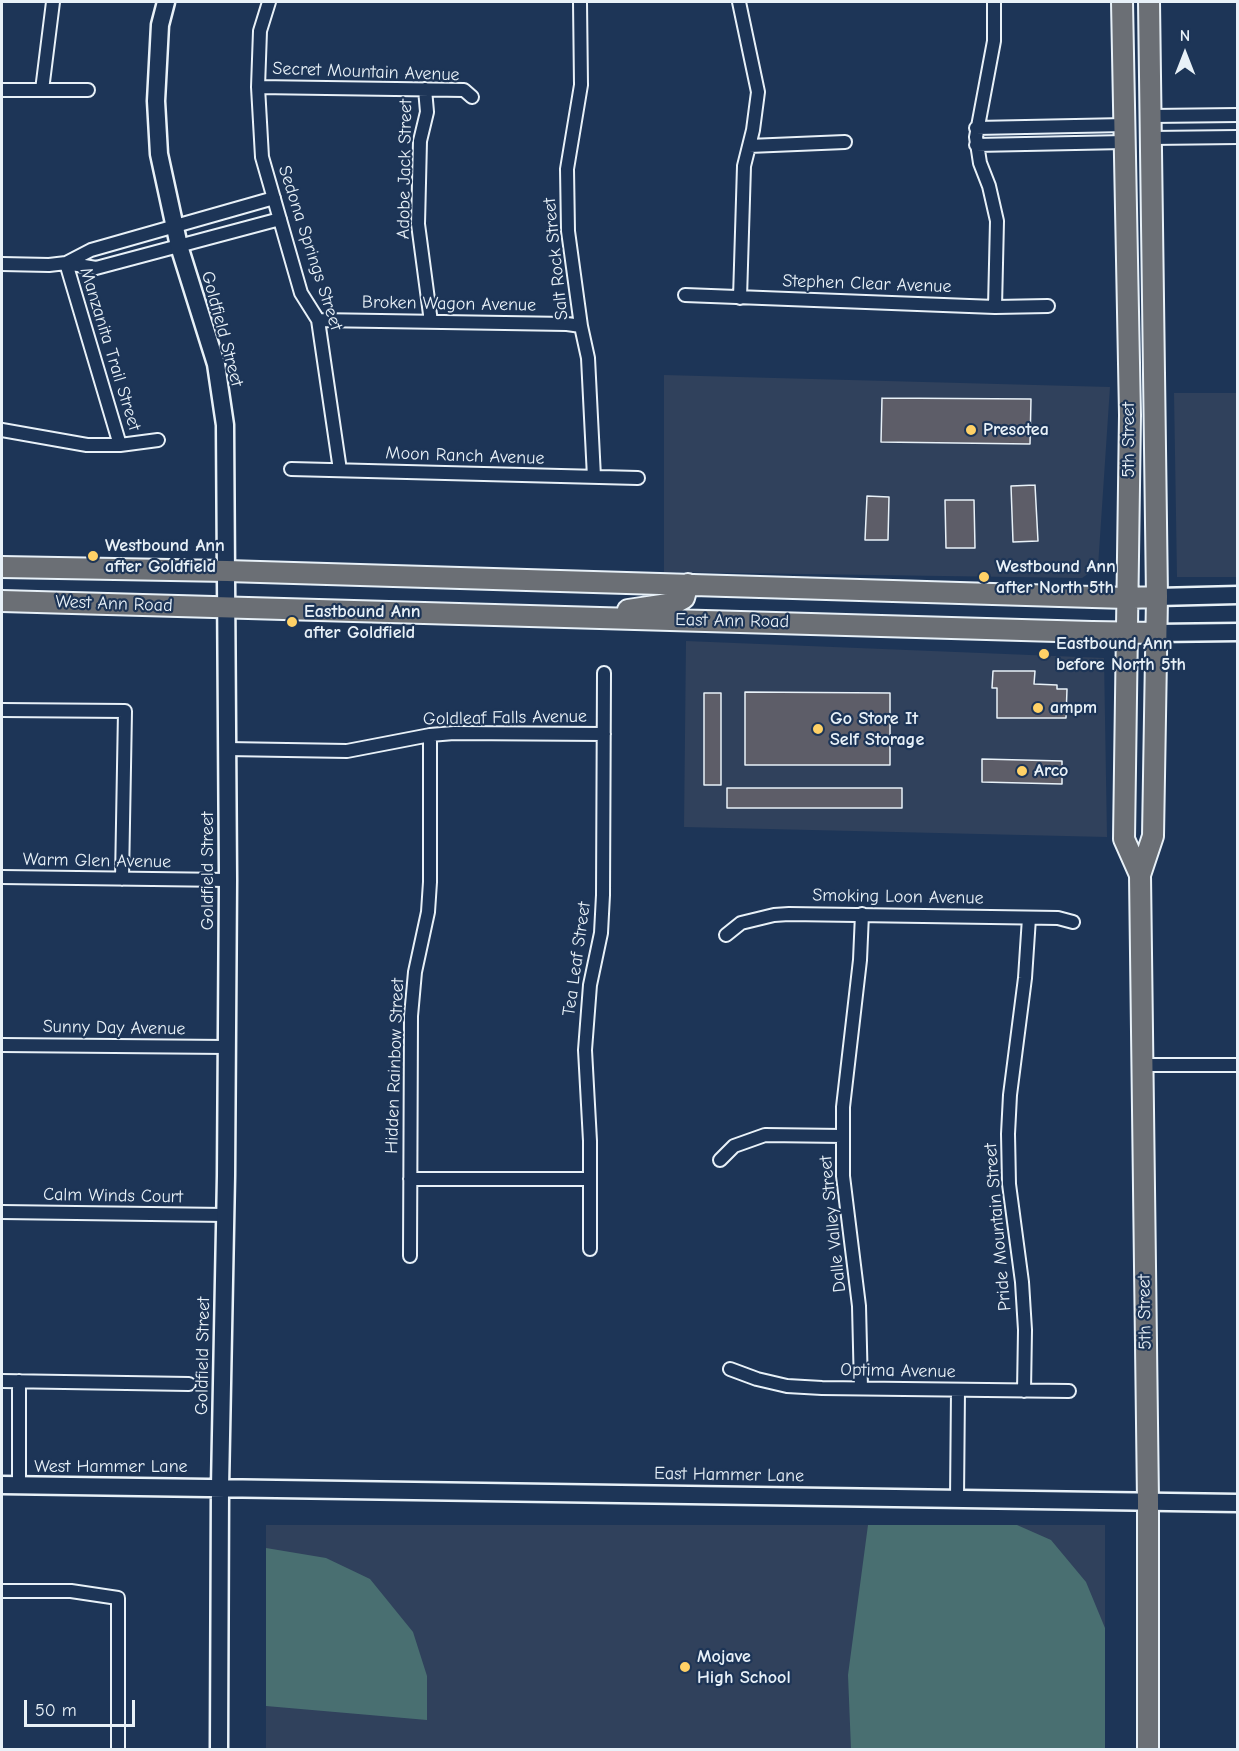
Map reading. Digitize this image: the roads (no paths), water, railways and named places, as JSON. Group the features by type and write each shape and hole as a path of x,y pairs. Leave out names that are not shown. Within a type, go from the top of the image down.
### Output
{"main road":[{"name":"5th Street","path":"1122,2 1130,406 1124,839 1140,875"},
{"name":"5th Street","path":"1148,1749 1148,1501 1140,875 1153,836 1157,597 1149,2"},
{"path":"1123,43 1140,118 1151,138"},
{"path":"1125,133 1136,151 1137,169 1152,228"},
{"name":"West Ann Road","path":"2,567 227,572"},
{"name":"East Ann Road","path":"227,572 1126,598 1157,597"},
{"path":"587,618 675,603 684,598 688,584"},
{"name":"West Ann Road","path":"2,601 227,608"},
{"name":"East Ann Road","path":"227,608 1156,633"}],"street":[{"path":"42,90 53,2"},
{"name":"Goldfield Street","path":"166,2 160,25 156,101 159,154 179,246 216,364 225,425 228,880 219,1749"},
{"name":"Sedona Springs Street","path":"269,2 260,32 258,87 262,157 301,293 318,320 340,470"},
{"name":"Salt Rock Street","path":"580,2 581,85 567,169 568,231 580,326 588,358 594,477"},
{"path":"739,2 758,92 743,184 740,298"},
{"path":"994,2 994,41 976,128 976,145 997,221 995,306"},
{"name":"Secret Mountain Avenue","path":"258,87 464,90 472,97"},
{"name":"Adobe Jack Street","path":"425,89 427,112 420,141 418,224 431,322"},
{"path":"2,90 88,90"},
{"path":"1151,116 1238,115"},
{"path":"976,128 1125,133"},
{"path":"976,145 1125,133"},
{"path":"1151,138 1238,137"},
{"path":"749,146 845,142"},
{"path":"66,263 91,250 274,198"},
{"path":"2,264 66,263 96,268 280,219"},
{"name":"Manzanita Trail Street","path":"66,263 120,445"},
{"name":"Stephen Clear Avenue","path":"685,295 1048,306"},
{"name":"Broken Wagon Avenue","path":"318,320 580,326"},
{"path":"2,430 87,445 120,445 158,440"},
{"name":"Moon Ranch Avenue","path":"291,469 638,478"},
{"name":"East Ann Road","path":"1157,597 1238,596"},
{"name":"East Ann Road","path":"1156,633 1238,632"},
{"name":"Tea Leaf Street","path":"590,1249 585,1050 590,985 601,933 603,895 604,673"},
{"path":"2,710 125,711 122,879"},
{"name":"Goldleaf Falls Avenue","path":"227,750 347,751 430,735 454,733 604,734"},
{"name":"Hidden Rainbow Street","path":"410,1256 411,1016 415,972 428,912 430,735"},
{"name":"Warm Glen Avenue","path":"2,878 228,880"},
{"name":"Smoking Loon Avenue","path":"726,935 741,923 774,915 862,914 1058,918 1073,922"},
{"name":"Dalle Valley Street","path":"861,1388 859,1306 845,1206 843,1107 860,960 862,914"},
{"name":"Pride Mountain Street","path":"1024,1391 1025,1330 1022,1282 1009,1184 1008,1134 1010,1095 1025,978 1029,918"},
{"name":"Sunny Day Avenue","path":"2,1045 226,1047"},
{"path":"1142,1065 1238,1065"},
{"path":"720,1160 734,1146 765,1135 843,1136"},
{"path":"410,1179 590,1179"},
{"name":"Calm Winds Court","path":"2,1212 225,1215"},
{"name":"Optima Avenue","path":"730,1369 757,1379 787,1386 1069,1391"},
{"path":"2,1381 189,1384"},
{"path":"19,1381 19,1486"},
{"path":"957,1498 958,1390"},
{"name":"West Hammer Lane","path":"2,1485 220,1487"},
{"name":"East Hammer Lane","path":"220,1487 1238,1503"},
{"path":"2,1591 71,1591 118,1598 118,1749"}],"place":[{"name":"Presotea","path":"971,430"},
{"name":"Westbound Ann after Goldfield","path":"93,556"},
{"name":"Westbound Ann after North 5th","path":"984,577"},
{"name":"Eastbound Ann after Goldfield","path":"292,622"},
{"name":"Eastbound Ann before North 5th","path":"1044,654"},
{"name":"ampm","path":"1038,708"},
{"name":"Go Store It Self Storage","path":"818,729"},
{"name":"Arco","path":"1022,771"},
{"name":"Mojave High School","path":"685,1667"}]}
